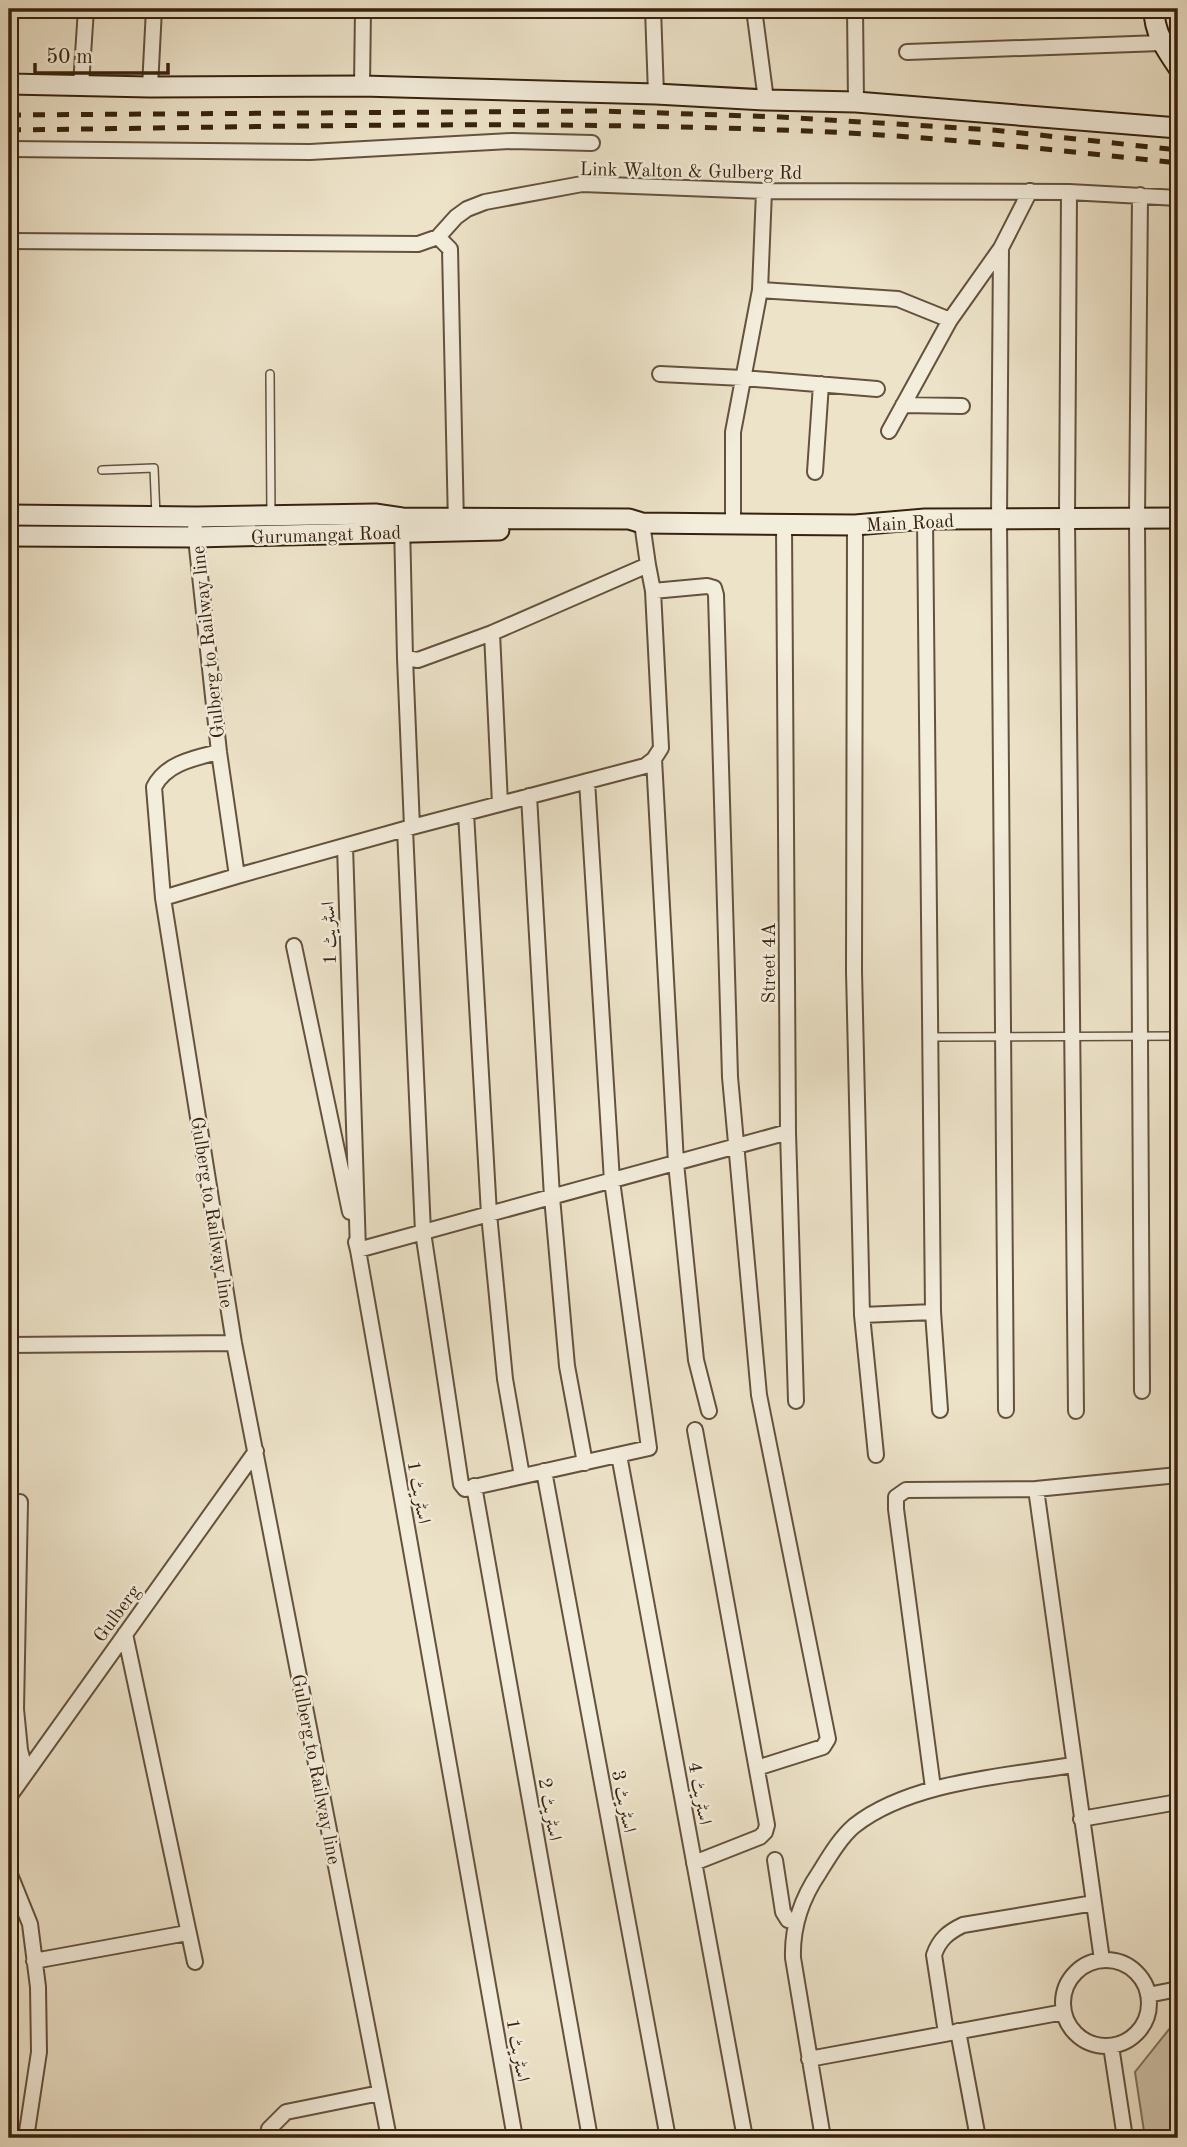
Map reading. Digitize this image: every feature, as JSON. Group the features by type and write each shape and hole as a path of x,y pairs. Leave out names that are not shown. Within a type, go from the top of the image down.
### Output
{"street":[{"path":"81,85 86,9"},
{"path":"150,87 154,9"},
{"path":"362,86 363,9"},
{"path":"653,9 656,94"},
{"path":"754,9 766,100"},
{"path":"855,9 856,102"},
{"path":"1154,9 1154,22 1161,43 1178,67"},
{"path":"907,52 1161,43"},
{"path":"9,83 150,87 362,86 656,94 856,102 1178,128"},
{"path":"9,149 310,152 512,141 592,143"},
{"name":"Link Walton & Gulberg Rd","path":"438,237 456,217 485,202 582,184 764,191 1030,191 1178,198"},
{"path":"733,524 733,432 760,289 764,191"},
{"path":"889,431 950,320 1001,248 1030,191"},
{"path":"1069,192 1067,518 1076,1411"},
{"path":"1140,195 1137,518 1142,1391"},
{"path":"9,241 418,244 438,237 450,249 456,523"},
{"path":"1001,248 999,519 1006,1410"},
{"path":"760,289 898,299 950,320"},
{"path":"660,374 743,377 877,389"},
{"path":"816,472 821,384"},
{"path":"903,405 962,406"},
{"path":"196,517 375,514 402,525 409,828 424,1232 462,1487 649,1448 612,1181 587,781"},
{"name":"Gulberg to Railway line","path":"9,515 196,517 195,537 219,752 237,876"},
{"name":"Main Road","path":"402,525 629,519 642,523 855,525 925,519 1178,518"},
{"path":"925,519 933,1312 940,1409"},
{"path":"163,898 409,828 645,766 654,759 661,748 653,591 642,523"},
{"name":"Gurumangat Road","path":"9,536 195,537 402,525"},
{"name":"Street 4A","path":"784,525 788,1132 796,1401"},
{"path":"855,525 854,971 862,1315 876,1455"},
{"path":"405,658 418,660 492,633 648,565"},
{"path":"653,591 707,586 714,588 716,595 730,1077 759,1395 828,1739 823,1747 757,1768"},
{"path":"492,633 500,804"},
{"name":"Gulberg to Railway line","path":"219,752 170,768 159,776 154,787 163,898 234,1343 389,2138"},
{"path":"654,759 676,1163 696,1360 709,1411"},
{"path":"529,796 552,1197 567,1366 585,1463"},
{"path":"466,813 489,1214 505,1379 522,1476"},
{"name":"اسٹریٹ 1","path":"345,846 358,1250 515,2138"},
{"path":"294,946 358,1250 788,1132"},
{"path":"862,1315 933,1312"},
{"path":"9,1345 234,1343"},
{"path":"694,1863 760,1837 767,1825 695,1430"},
{"name":"Gulberg","path":"9,1797 256,1451"},
{"name":"اسٹریٹ 4","path":"619,1455 742,2138"},
{"name":"اسٹریٹ 3","path":"544,1471 668,2138"},
{"path":"933,1788 896,1497 906,1490 1036,1489 1178,1475"},
{"name":"اسٹریٹ 2","path":"474,1486 590,2138"},
{"path":"1036,1489 1102,1960"},
{"path":"20,1502 16,1709 20,1750 26,1773"},
{"path":"125,1634 195,1962"},
{"path":"823,2138 793,1958 793,1941 796,1923 814,1880 832,1853 852,1828 891,1804 933,1788 1073,1765"},
{"path":"1081,1819 1178,1802"},
{"path":"775,1860 783,1912 788,1920 796,1923"},
{"path":"9,1872 30,1924 38,1987 40,2052 26,2138"},
{"path":"978,2138 934,1955 938,1943 963,1925 1094,1903"},
{"path":"34,1961 187,1933"},
{"path":"1102,1960 1118,1962 1132,1969 1142,1980 1148,1995 1149,2009 1136,2034 1125,2042 1111,2046 1087,2041 1076,2034 1064,2012 1068,1984 1076,1972 1088,1964 1102,1960"},
{"path":"1148,1995 1178,1989"},
{"path":"809,2059 1064,2012"},
{"path":"1111,2046 1125,2138"},
{"path":"267,2138 269,2129 286,2112 380,2093"}],"lane":[{"path":"270,374 271,516"},
{"path":"102,470 154,468 156,517"},
{"path":"930,1037 1178,1036"}],"shaded area":[{"path":"1178,2018 1178,2138 1145,2138 1135,2072"}],"railway":[{"path":"9,115 602,111 781,117 993,130 1178,150"},
{"path":"9,130 394,125 684,127 880,135 1178,163"}]}
